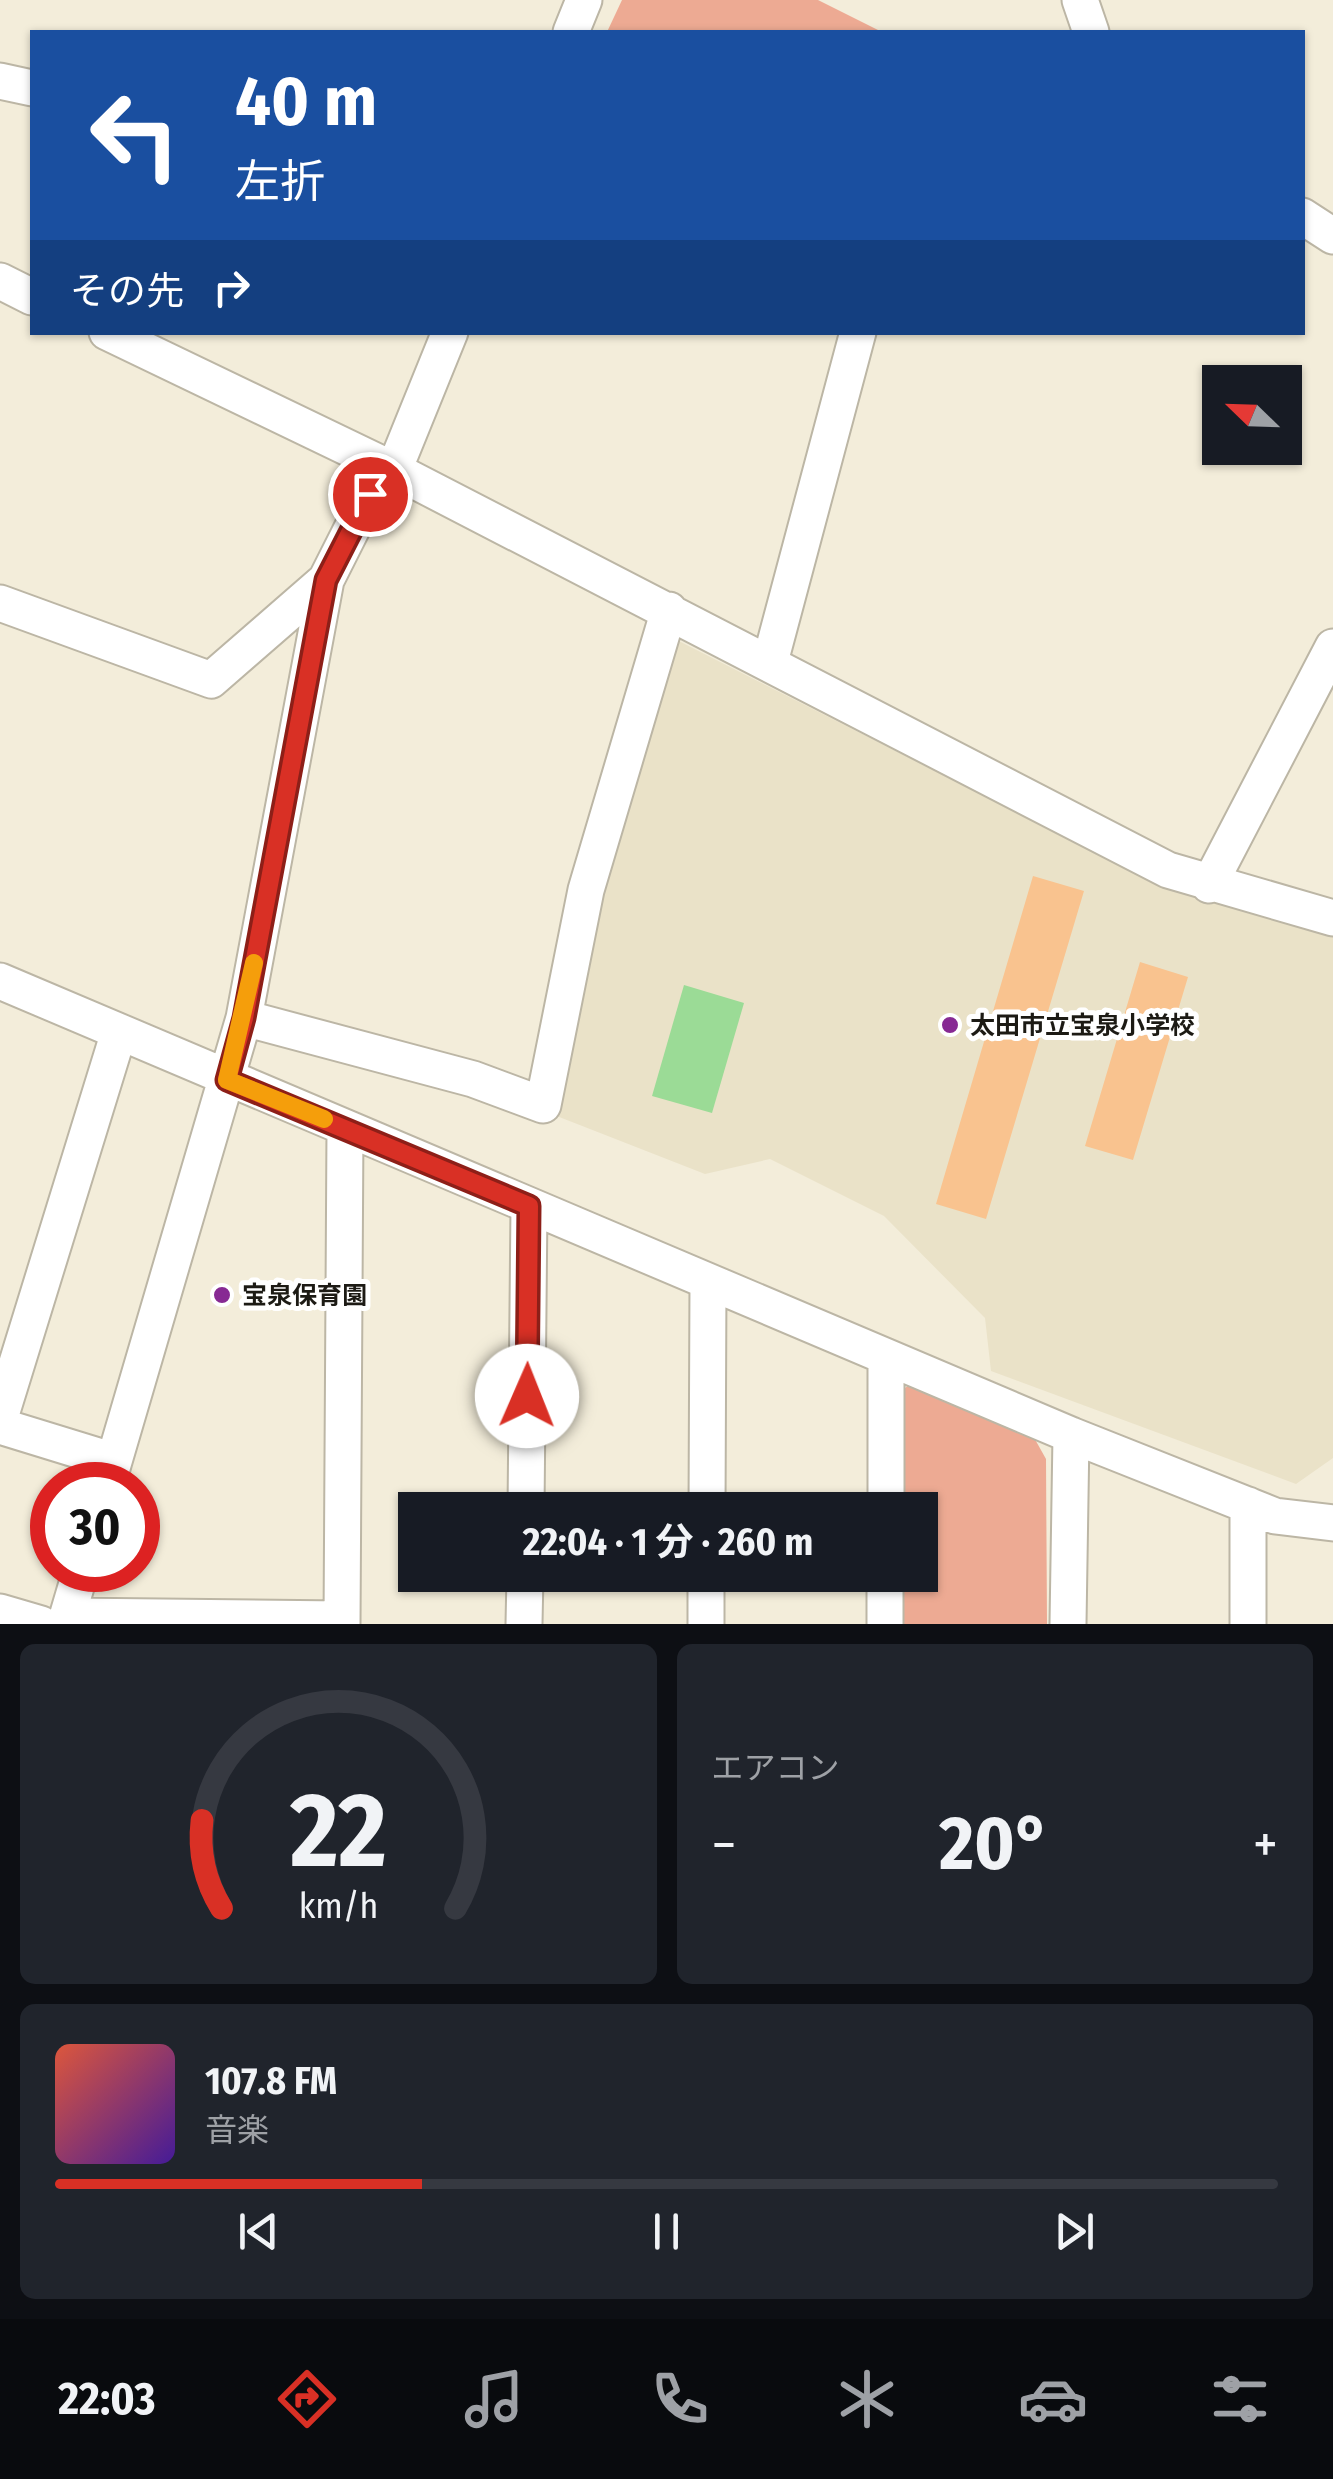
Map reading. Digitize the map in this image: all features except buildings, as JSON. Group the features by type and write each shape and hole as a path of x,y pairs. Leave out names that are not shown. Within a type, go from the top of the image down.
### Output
{"street":[{"path":"572,30 584,0"},
{"path":"1080,0 1091,30"},
{"path":"0,81 30,88"},
{"path":"1305,218 1333,236"},
{"path":"0,281 30,296"},
{"path":"113,335 389,468 669,610 1168,870 1333,918"},
{"path":"113,1462 244,1018 326,580 389,468 449,335"},
{"path":"770,662 857,335"},
{"path":"0,603 211,680 326,580"},
{"path":"244,1018 473,1080 543,1106 586,890 669,610"},
{"path":"1209,885 1333,647"},
{"path":"0,981 1071,1435 1275,1516 1333,1523"},
{"path":"86,1462 0,1422 119,1032"},
{"path":"0,1612 58,1622 342,1621 345,1128"},
{"path":"526,1492 529,1206"},
{"path":"707,1492 708,1282"},
{"path":"886,1357 886,1492"},
{"path":"1068,1624 1071,1435"},
{"path":"1248,1505 1248,1624"},
{"path":"58,1622 72,1592"},
{"path":"524,1624 525,1592"},
{"path":"706,1592 706,1624"},
{"path":"885,1624 886,1592"}],"shaded area":[{"path":"622,0 818,0 878,30 608,30"},
{"name":"太田市立宝泉小学校","path":"669,636 1168,889 1333,937 1333,1458 1296,1484 991,1371 985,1318 884,1216 770,1159 705,1174 549,1113 593,892"},
{"path":"684,985 744,1003 712,1113 652,1096"},
{"path":"912,1383 1032,1434 1046,1459 1047,1624 894,1624 894,1592 938,1592 938,1492 894,1492 895,1395"}],"slow traffic":[{"path":"254,963 227,1080 324,1119"}],"place":[{"name":"太田市立宝泉小学校","path":"950,1025"},
{"name":"宝泉保育園","path":"222,1295"}],"route":[{"path":"370,494 326,580 244,1018 227,1080 529,1206 527,1396"}]}
